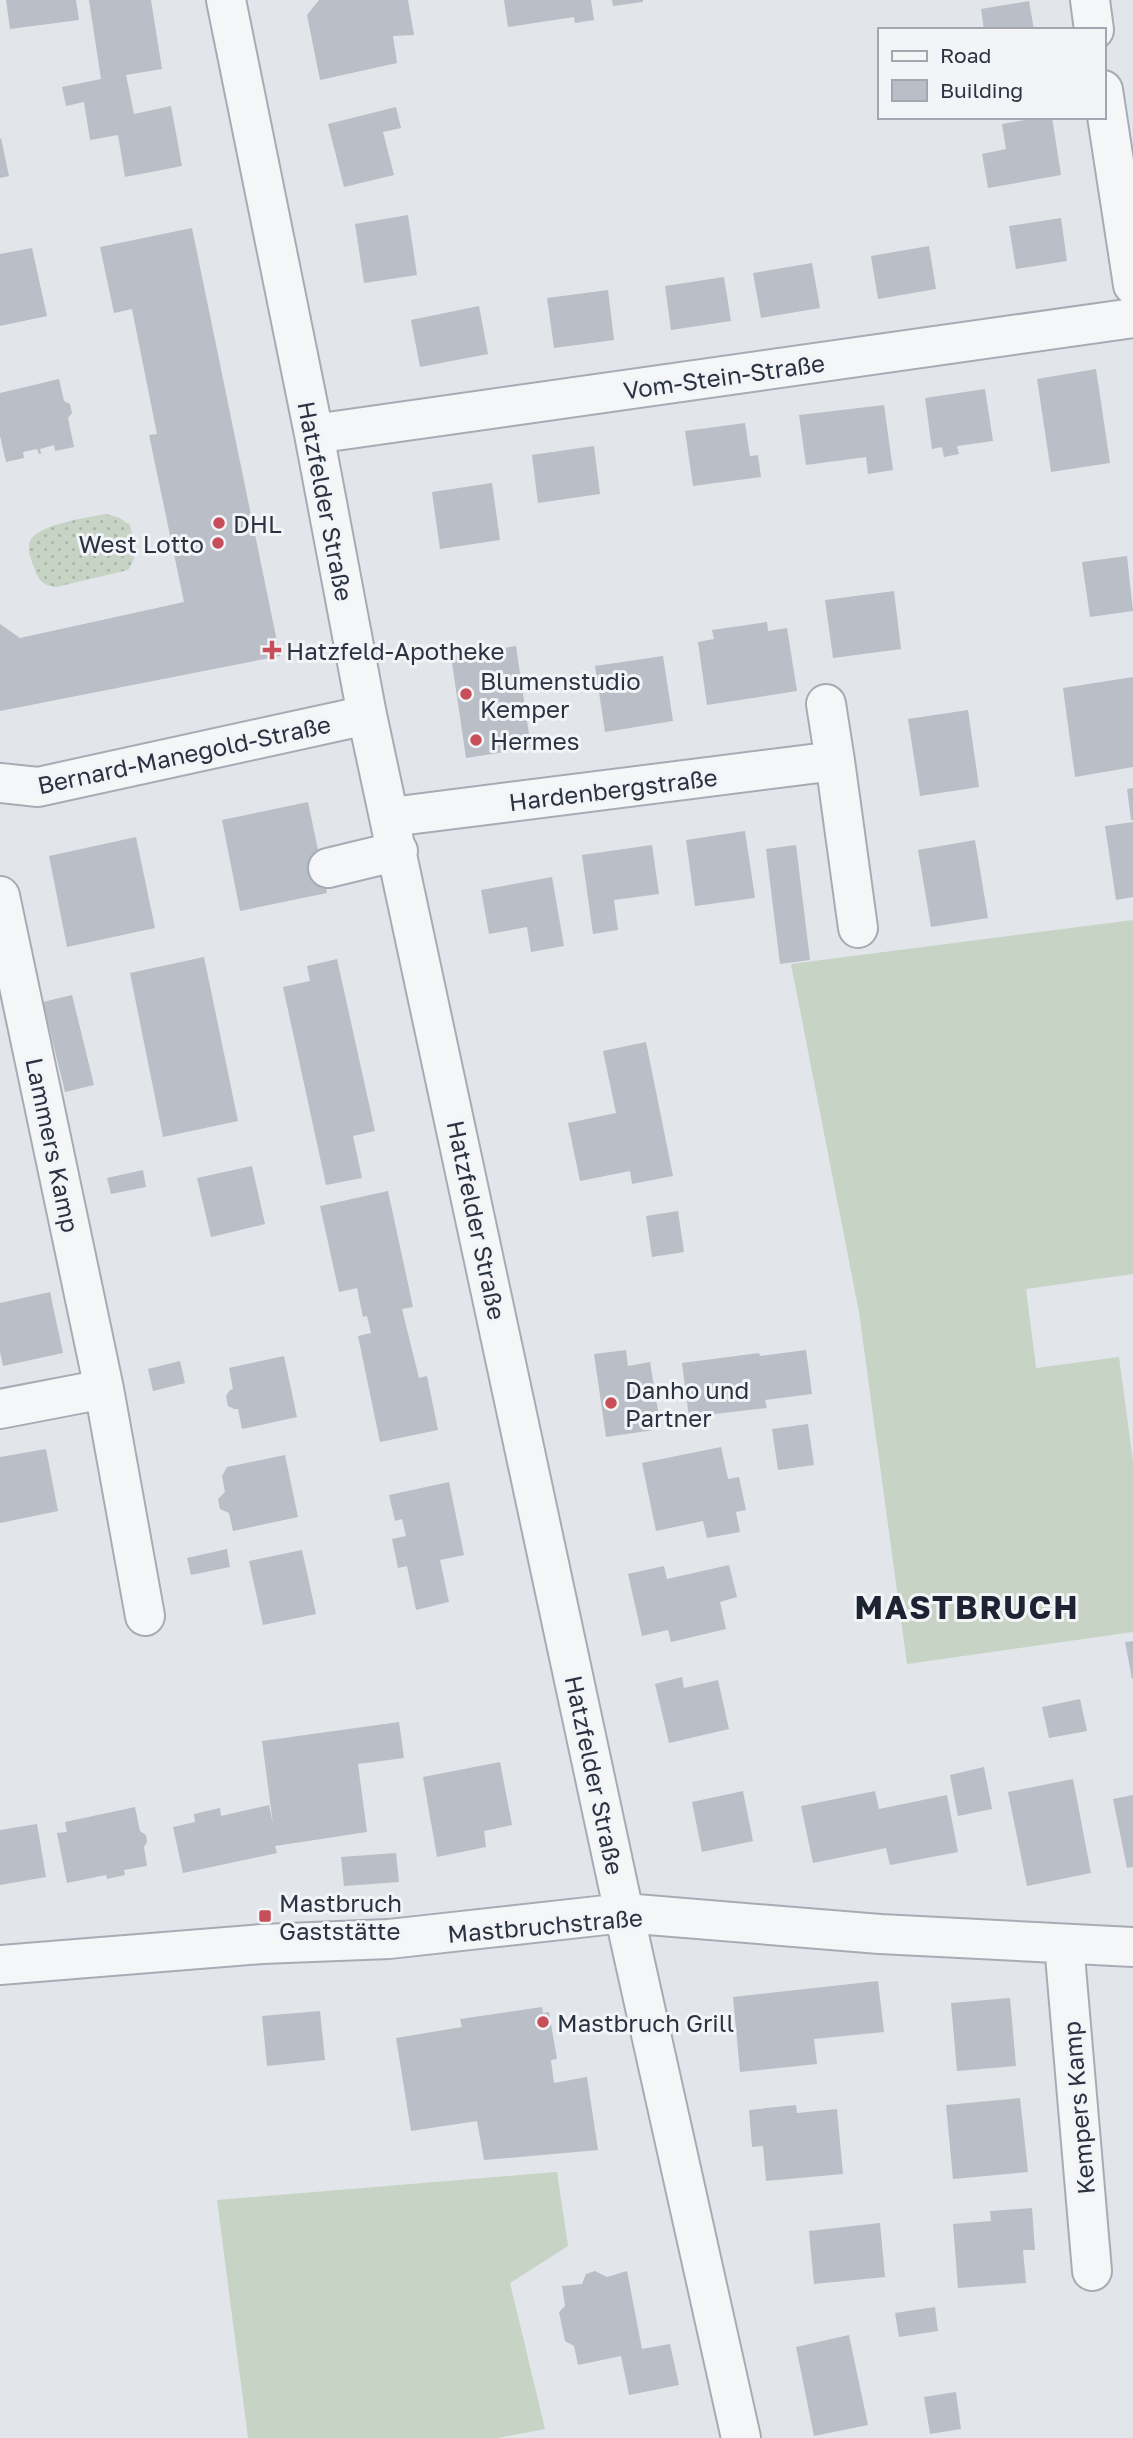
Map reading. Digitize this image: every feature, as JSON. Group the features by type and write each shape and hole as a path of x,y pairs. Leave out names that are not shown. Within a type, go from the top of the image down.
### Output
{"street":[{"name":"Hatzfelder Straße","path":"226,0 368,715 624,1913 741,2438"},
{"path":"1090,0 1094,28"},
{"path":"1105,103 1133,285"},
{"name":"Vom-Stein-Straße","path":"314,435 1133,318"},
{"path":"826,704 858,928"},
{"name":"Bernard-Manegold-Straße","path":"0,783 38,788 368,715"},
{"name":"Hardenbergstraße","path":"328,868 395,834 835,761"},
{"name":"Lammers Kamp","path":"0,896 104,1389 145,1616"},
{"path":"0,1409 104,1389"},
{"name":"Mastbruchstraße","path":"0,1965 262,1944 389,1939 624,1913 880,1934 1133,1947"},
{"name":"Kempers Kamp","path":"1064,1944 1092,2271"}],"green space":[{"path":"105,514 118,517 130,525 135,554 128,570 56,587 41,581 29,551 30,541 35,535 52,526"},
{"path":"1133,920 1133,1274 1026,1289 1036,1368 1119,1357 1133,1462 1133,1632 907,1664 859,1312 791,964"},
{"path":"557,2172 568,2246 510,2283 545,2429 498,2438 248,2438 217,2200"}],"building":[{"path":"6,0 76,0 79,20 10,29"},
{"path":"89,0 151,0 162,69 126,75 134,114 171,106 182,166 125,177 118,135 90,140 84,102 66,106 62,87 101,79"},
{"path":"319,0 408,0 414,35 393,36 397,63 320,80 307,15"},
{"path":"504,0 591,0 594,20 575,23 574,17 508,27"},
{"path":"612,0 643,0 643,2 613,6"},
{"path":"1029,1 1034,28 984,28 981,9"},
{"path":"396,107 401,128 383,132 394,175 344,187 328,124"},
{"path":"1052,119 1061,175 988,188 982,154 1006,149 1002,124"},
{"path":"0,139 9,176 0,178"},
{"path":"408,215 417,275 364,283 355,224"},
{"path":"1061,218 1067,261 1016,269 1009,226"},
{"path":"192,228 280,656 0,711 0,624 20,638 184,602 149,435 157,434 132,309 114,313 100,247"},
{"path":"929,246 936,289 878,299 871,256"},
{"path":"32,248 47,316 0,326 0,254"},
{"path":"812,263 820,308 761,318 753,273"},
{"path":"724,277 731,321 671,330 665,286"},
{"path":"608,290 614,340 554,348 547,298"},
{"path":"479,306 488,354 420,367 411,320"},
{"path":"1096,369 1110,463 1051,472 1037,379"},
{"path":"59,379 64,401 70,404 72,413 68,418 74,447 55,451 54,445 40,449 41,454 37,449 23,452 24,458 6,462 0,436 0,393"},
{"path":"985,389 993,441 957,446 959,454 944,457 942,447 932,449 925,398"},
{"path":"884,405 893,470 868,474 866,457 806,465 799,415"},
{"path":"745,423 750,456 758,455 761,477 693,486 685,431"},
{"path":"594,446 600,494 538,503 532,455"},
{"path":"492,483 500,540 440,549 432,492"},
{"path":"1127,556 1133,611 1090,617 1082,562"},
{"path":"894,591 901,649 833,658 825,600"},
{"path":"767,622 768,631 787,628 797,691 707,705 698,642 714,639 712,630"},
{"path":"516,646 531,748 466,758 451,656"},
{"path":"663,656 673,721 605,732 595,666"},
{"path":"1133,677 1133,767 1075,777 1063,688"},
{"path":"968,710 979,787 920,796 908,719"},
{"path":"1133,788 1133,820 1131,820 1127,789"},
{"path":"308,802 327,893 240,911 222,820"},
{"path":"1133,822 1133,897 1116,900 1105,826"},
{"path":"745,831 755,898 695,906 686,840"},
{"path":"136,837 155,928 67,947 49,856"},
{"path":"975,840 988,918 931,927 918,850"},
{"path":"652,845 659,894 614,900 618,930 593,934 582,855"},
{"path":"796,845 810,960 780,964 766,849"},
{"path":"552,877 564,946 531,952 527,927 489,934 481,890"},
{"path":"204,957 238,1121 163,1137 130,973"},
{"path":"337,959 375,1131 353,1136 362,1178 326,1185 283,987 310,981 307,966"},
{"path":"72,995 94,1085 65,1092 43,1002"},
{"path":"646,1042 673,1176 632,1184 630,1171 580,1181 568,1123 616,1113 603,1051"},
{"path":"252,1166 265,1224 211,1237 197,1178"},
{"path":"143,1170 146,1187 111,1194 107,1178"},
{"path":"388,1191 413,1307 402,1309 419,1378 427,1376 438,1430 380,1442 358,1336 371,1333 367,1316 363,1317 357,1288 339,1292 320,1206"},
{"path":"678,1211 684,1252 652,1257 646,1216"},
{"path":"50,1292 63,1353 3,1366 0,1352 0,1303"},
{"path":"626,1350 628,1366 650,1362 661,1429 606,1437 594,1354"},
{"path":"806,1350 812,1394 765,1400 767,1408 689,1417 682,1363"},
{"path":"284,1356 297,1417 242,1429 238,1409 228,1406 226,1396 233,1389 229,1368"},
{"path":"180,1361 185,1383 153,1391 148,1369"},
{"path":"808,1424 814,1465 778,1470 772,1429"},
{"path":"721,1447 728,1479 739,1477 746,1510 736,1512 740,1532 707,1538 703,1521 656,1531 642,1463"},
{"path":"46,1449 58,1511 0,1523 0,1457"},
{"path":"285,1455 298,1517 233,1531 229,1513 220,1509 218,1499 225,1492 222,1476 227,1467"},
{"path":"449,1482 464,1555 440,1560 449,1602 416,1610 407,1566 398,1568 392,1539 406,1536 402,1519 395,1521 389,1495"},
{"path":"227,1549 230,1567 191,1575 187,1558"},
{"path":"302,1550 316,1614 263,1625 249,1561"},
{"path":"729,1565 737,1597 720,1602 726,1629 671,1642 668,1630 642,1636 628,1574 664,1566 667,1579"},
{"path":"1133,1641 1133,1679 1132,1679 1125,1642"},
{"path":"682,1677 684,1688 718,1680 729,1729 669,1743 655,1684"},
{"path":"1080,1699 1087,1731 1049,1738 1042,1707"},
{"path":"399,1722 404,1758 358,1764 367,1832 275,1846 277,1853 183,1873 173,1827 195,1822 194,1814 220,1808 221,1816 269,1805 273,1824 262,1741"},
{"path":"500,1762 512,1825 484,1831 486,1847 437,1857 423,1777"},
{"path":"984,1767 992,1809 958,1816 950,1775"},
{"path":"1073,1779 1091,1873 1027,1886 1008,1792"},
{"path":"743,1791 753,1841 702,1852 692,1802"},
{"path":"875,1791 879,1809 947,1795 958,1852 890,1865 886,1848 813,1863 801,1806"},
{"path":"1133,1795 1133,1867 1127,1868 1113,1799"},
{"path":"135,1807 140,1831 146,1835 147,1842 144,1847 147,1866 124,1870 125,1875 107,1879 106,1875 67,1883 57,1833 67,1832 65,1822"},
{"path":"37,1824 46,1877 0,1885 0,1830"},
{"path":"396,1853 399,1882 344,1886 341,1857"},
{"path":"878,1981 884,2032 814,2039 817,2064 740,2072 733,1997"},
{"path":"1010,1998 1016,2066 957,2071 951,2003"},
{"path":"542,2007 543,2013 549,2012 557,2059 551,2060 554,2083 587,2077 598,2150 484,2160 477,2121 411,2131 396,2038 462,2027 460,2019"},
{"path":"320,2011 325,2060 267,2066 262,2016"},
{"path":"1020,2098 1028,2172 953,2179 946,2105"},
{"path":"796,2105 797,2113 837,2109 843,2174 766,2181 763,2146 752,2147 749,2110"},
{"path":"1032,2208 1035,2250 1023,2250 1026,2283 958,2288 953,2224 991,2221 990,2211"},
{"path":"880,2223 885,2277 814,2284 809,2231"},
{"path":"595,2271 607,2277 627,2271 642,2349 670,2344 679,2385 629,2395 621,2356 578,2365 574,2346 565,2341 559,2312 565,2306 562,2286 582,2284 586,2274"},
{"path":"935,2307 938,2331 899,2337 895,2313"},
{"path":"849,2335 868,2425 814,2436 796,2347"},
{"path":"956,2392 961,2429 930,2434 924,2397"}],"place":[{"name":"DHL","path":"219,523"},
{"name":"West Lotto","path":"218,543"},
{"name":"Hatzfeld-Apotheke","path":"272,650"},
{"name":"Blumenstudio Kemper","path":"466,694"},
{"name":"Hermes","path":"476,740"},
{"name":"Danho und Partner","path":"611,1403"},
{"name":"Mastbruch Gaststätte","path":"265,1916"},
{"name":"Mastbruch Grill","path":"543,2022"}],"district":[{"name":"MASTBRUCH","path":"967,1607"}]}
